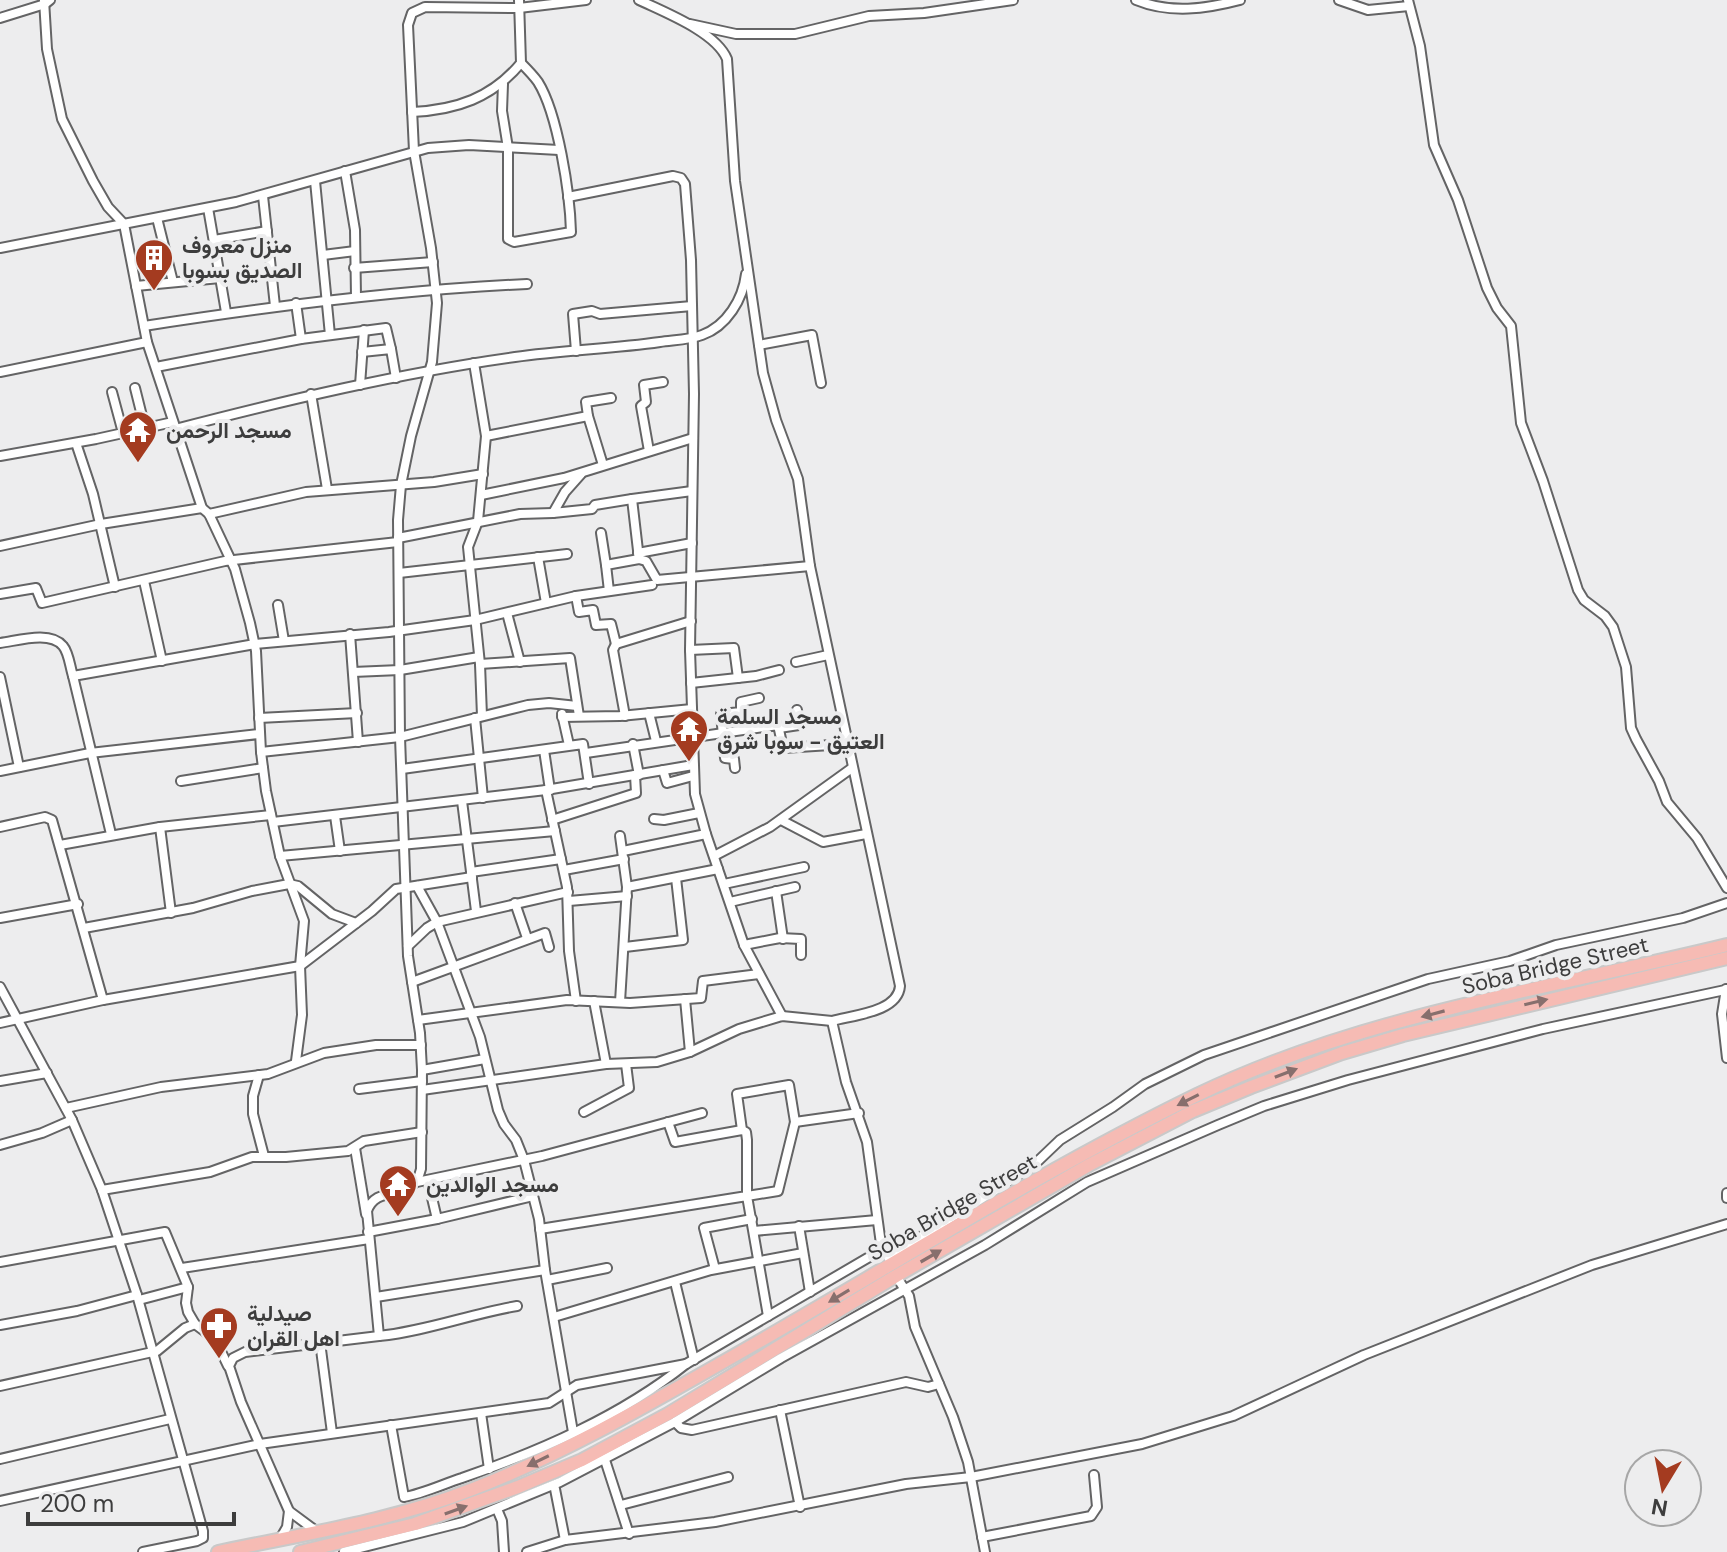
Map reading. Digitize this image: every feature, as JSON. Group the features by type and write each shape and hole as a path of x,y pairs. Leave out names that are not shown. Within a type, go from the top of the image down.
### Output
{"highway":[{"name":"Soba Bridge Street","path":"218,1552 419,1507 605,1428 890,1262 1101,1144 1195,1096 1267,1066 1440,1012 1727,945"},
{"name":"Soba Bridge Street","path":"300,1552 401,1528 502,1494 567,1467 657,1420 890,1262 1193,1111 1299,1068 1442,1025 1727,958"},
{"path":"492,1474 502,1494"}],"street":[{"path":"366,1215 373,1200 410,1189 417,1182 421,1169 421,1045 408,947 412,886 403,808 400,737 398,540 401,485 416,413 429,372 436,327 436,288 414,151 408,31 412,13 408,0"},
{"path":"412,13 425,7 442,5 586,0"},
{"path":"359,1089 489,1080 606,1064 657,1062 782,1016 832,1021 888,1005 896,999 900,990 810,566 798,479 763,373 735,181 727,59 720,47 686,22 639,0"},
{"path":"686,22 736,34 795,34 869,16 924,13 1013,0"},
{"path":"1136,0 1164,9 1180,9 1240,0"},
{"path":"1339,0 1368,10 1409,3 1420,46 1434,145 1458,200 1487,288 1511,326 1521,423 1578,590 1584,600 1605,616 1613,627 1624,657 1631,728 1667,802 1697,838 1727,888"},
{"path":"0,18 47,1 48,58 62,119 108,207 124,224 147,342 206,511 241,585 255,644 259,734 272,818 280,856 304,921 300,966 302,1015 296,1061"},
{"path":"503,84 502,111 508,148 507,236 511,242 571,232 559,150 544,95 537,80 521,63 519,4"},
{"path":"412,112 457,107 503,84 521,63"},
{"path":"0,248 263,196 414,151 469,145 559,150"},
{"path":"345,171 355,251 356,297"},
{"path":"568,197 673,176 681,178 685,184 693,337 690,650 693,776 699,813 744,945 782,1016"},
{"path":"315,181 330,335"},
{"path":"263,196 275,306"},
{"path":"208,208 226,312"},
{"path":"157,218 173,282"},
{"path":"214,240 267,231"},
{"path":"323,255 355,251"},
{"path":"0,456 174,425 311,394 474,363 693,337 710,331 739,302 747,261"},
{"path":"354,268 433,262"},
{"path":"136,286 220,278"},
{"path":"144,326 296,303 436,288 527,284"},
{"path":"296,303 301,339"},
{"path":"576,351 573,314 692,306"},
{"path":"156,367 301,339 387,328 396,378"},
{"path":"360,385 364,330"},
{"path":"759,345 812,335 821,383"},
{"path":"0,372 147,342"},
{"path":"362,352 391,349"},
{"path":"474,363 486,436 478,521 468,547 480,660 479,757 483,798"},
{"path":"649,451 641,406 646,402 644,385 663,382"},
{"path":"135,388 145,428"},
{"path":"112,392 123,433"},
{"path":"311,394 327,489"},
{"path":"603,465 585,402 611,398"},
{"path":"486,436 588,416"},
{"path":"481,495 583,472 693,438"},
{"path":"76,443 93,494 115,587"},
{"path":"553,513 565,492 583,472"},
{"path":"0,546 101,524 206,511 327,489 401,485 483,474"},
{"path":"0,594 36,588 42,603 231,561 398,540 526,513 592,509 595,505 692,491"},
{"path":"632,499 638,556"},
{"path":"601,533 609,591"},
{"path":"606,565 692,543"},
{"path":"399,573 567,554"},
{"path":"638,556 646,561 655,579 810,566"},
{"path":"538,557 546,603"},
{"path":"144,581 162,661"},
{"path":"73,676 255,644 401,631 475,620 576,596 652,585"},
{"path":"576,596 579,612 593,610 596,625 611,624 625,716"},
{"path":"278,605 284,641"},
{"path":"507,613 520,662"},
{"path":"616,644 691,621"},
{"path":"350,634 358,742"},
{"path":"0,643 43,638 54,639 64,648 111,834"},
{"path":"690,650 734,648 738,678"},
{"path":"796,662 828,655"},
{"path":"353,672 400,670 480,660 520,662 570,658 579,716"},
{"path":"691,683 779,670"},
{"path":"0,677 4,720 19,767"},
{"path":"735,768 734,759 725,758 722,714 741,712 741,702 759,698"},
{"path":"261,752 400,737 528,705 549,703 577,706"},
{"path":"560,705 569,745"},
{"path":"562,717 625,716 692,709"},
{"path":"586,753 691,736 800,725 797,710"},
{"path":"259,718 357,713"},
{"path":"649,713 656,741"},
{"path":"779,728 783,748 847,744"},
{"path":"0,771 90,753 259,734"},
{"path":"402,769 583,744 589,784"},
{"path":"552,820 637,793 633,744"},
{"path":"544,750 552,820 568,896 569,951 576,1001"},
{"path":"60,845 160,827 335,816 462,801 589,784 693,765"},
{"path":"181,781 263,768"},
{"path":"714,856 781,820 852,768"},
{"path":"663,770 666,783 693,776"},
{"path":"462,801 476,911"},
{"path":"654,819 699,813"},
{"path":"335,816 340,851"},
{"path":"0,827 49,817 78,904 103,1000"},
{"path":"781,820 823,842 866,834"},
{"path":"160,827 171,913"},
{"path":"280,856 555,831"},
{"path":"564,870 706,834"},
{"path":"620,836 627,892 620,1002"},
{"path":"0,1023 103,1000 300,966 393,891 561,859"},
{"path":"724,884 804,867"},
{"path":"408,947 437,922 476,911 568,896 627,892 718,869"},
{"path":"625,947 683,940 676,878"},
{"path":"748,879 753,896"},
{"path":"84,928 171,913 289,884 298,886 332,914 356,923"},
{"path":"412,886 437,922 485,1059 504,1124 516,1140 524,1160 540,1229 573,1432"},
{"path":"730,902 795,887"},
{"path":"776,891 783,939"},
{"path":"515,903 527,938"},
{"path":"391,1425 404,1497 492,1474 658,1385 690,1362 810,1292 890,1262 1018,1175 1060,1140 1145,1084 1204,1055 1428,979 1510,961 1556,945 1683,918 1727,903"},
{"path":"0,918 78,904"},
{"path":"412,982 546,933 549,947"},
{"path":"744,945 801,939 801,955"},
{"path":"418,1020 576,1001 702,998 703,981 759,974"},
{"path":"0,987 72,1120 120,1238 203,1538 143,1552"},
{"path":"344,1552 429,1532 555,1489 904,1288 985,1245 1105,1172 1264,1106 1348,1080 1504,1039 1726,989 1722,1014 1727,1058"},
{"path":"685,999 690,1052"},
{"path":"594,1001 606,1064"},
{"path":"832,1021 846,1082 867,1142 877,1220 890,1262 909,1296 915,1327 956,1425 971,1477 985,1552"},
{"path":"66,1108 161,1087 259,1075 324,1053 367,1046 421,1045"},
{"path":"422,1070 485,1059"},
{"path":"584,1112 629,1088 626,1064"},
{"path":"0,1081 47,1073"},
{"path":"259,1075 253,1096 253,1114 264,1156"},
{"path":"540,1229 747,1196 778,1191 795,1122 788,1085 738,1093 742,1130 747,1140 747,1196 768,1316"},
{"path":"417,1182 524,1160 702,1113"},
{"path":"795,1122 859,1113"},
{"path":"0,1145 42,1133 72,1120"},
{"path":"668,1122 675,1142 742,1130"},
{"path":"102,1190 210,1172 246,1159 355,1148 364,1141 422,1132"},
{"path":"355,1148 366,1215 379,1336"},
{"path":"428,1181 437,1219"},
{"path":"182,1268 368,1236 533,1196"},
{"path":"715,1269 704,1228 752,1219"},
{"path":"754,1231 877,1220"},
{"path":"527,1552 568,1540 629,1534 800,1507 906,1484 971,1477 1133,1446 1233,1416 1364,1355 1592,1265 1727,1224"},
{"path":"799,1226 810,1292"},
{"path":"0,1262 165,1232 188,1287 186,1306 195,1324 215,1339 289,1511 316,1532"},
{"path":"554,1317 715,1269 803,1253"},
{"path":"376,1297 607,1268"},
{"path":"675,1282 690,1362"},
{"path":"0,1325 188,1287"},
{"path":"229,1369 231,1361 241,1352 421,1331 487,1311 517,1306"},
{"path":"0,1386 153,1352 195,1324"},
{"path":"320,1342 332,1433"},
{"path":"0,1501 260,1444 549,1403 577,1385 690,1362"},
{"path":"675,1422 681,1428 692,1430 906,1382 928,1387 939,1384"},
{"path":"780,1410 800,1507"},
{"path":"481,1413 492,1474"},
{"path":"0,1459 170,1419"},
{"path":"606,1462 629,1534"},
{"path":"498,1510 606,1462"},
{"path":"982,1537 1094,1514 1097,1507 1094,1475"},
{"path":"621,1505 728,1477"},
{"path":"555,1489 568,1540 562,1552"},
{"path":"498,1510 504,1552"},
{"path":"280,1539 287,1527 289,1511"}],"place":[{"name":"منزل معروف الصديق بسوبا","path":"154,292"},
{"name":"مسجد الرحمن","path":"138,464"},
{"name":"مسجد السلمة العتيق - سوبا شرق","path":"689,763"},
{"name":"مسجد الوالدين","path":"398,1218"},
{"name":"صيدلية اهل القران","path":"219,1360"}]}
